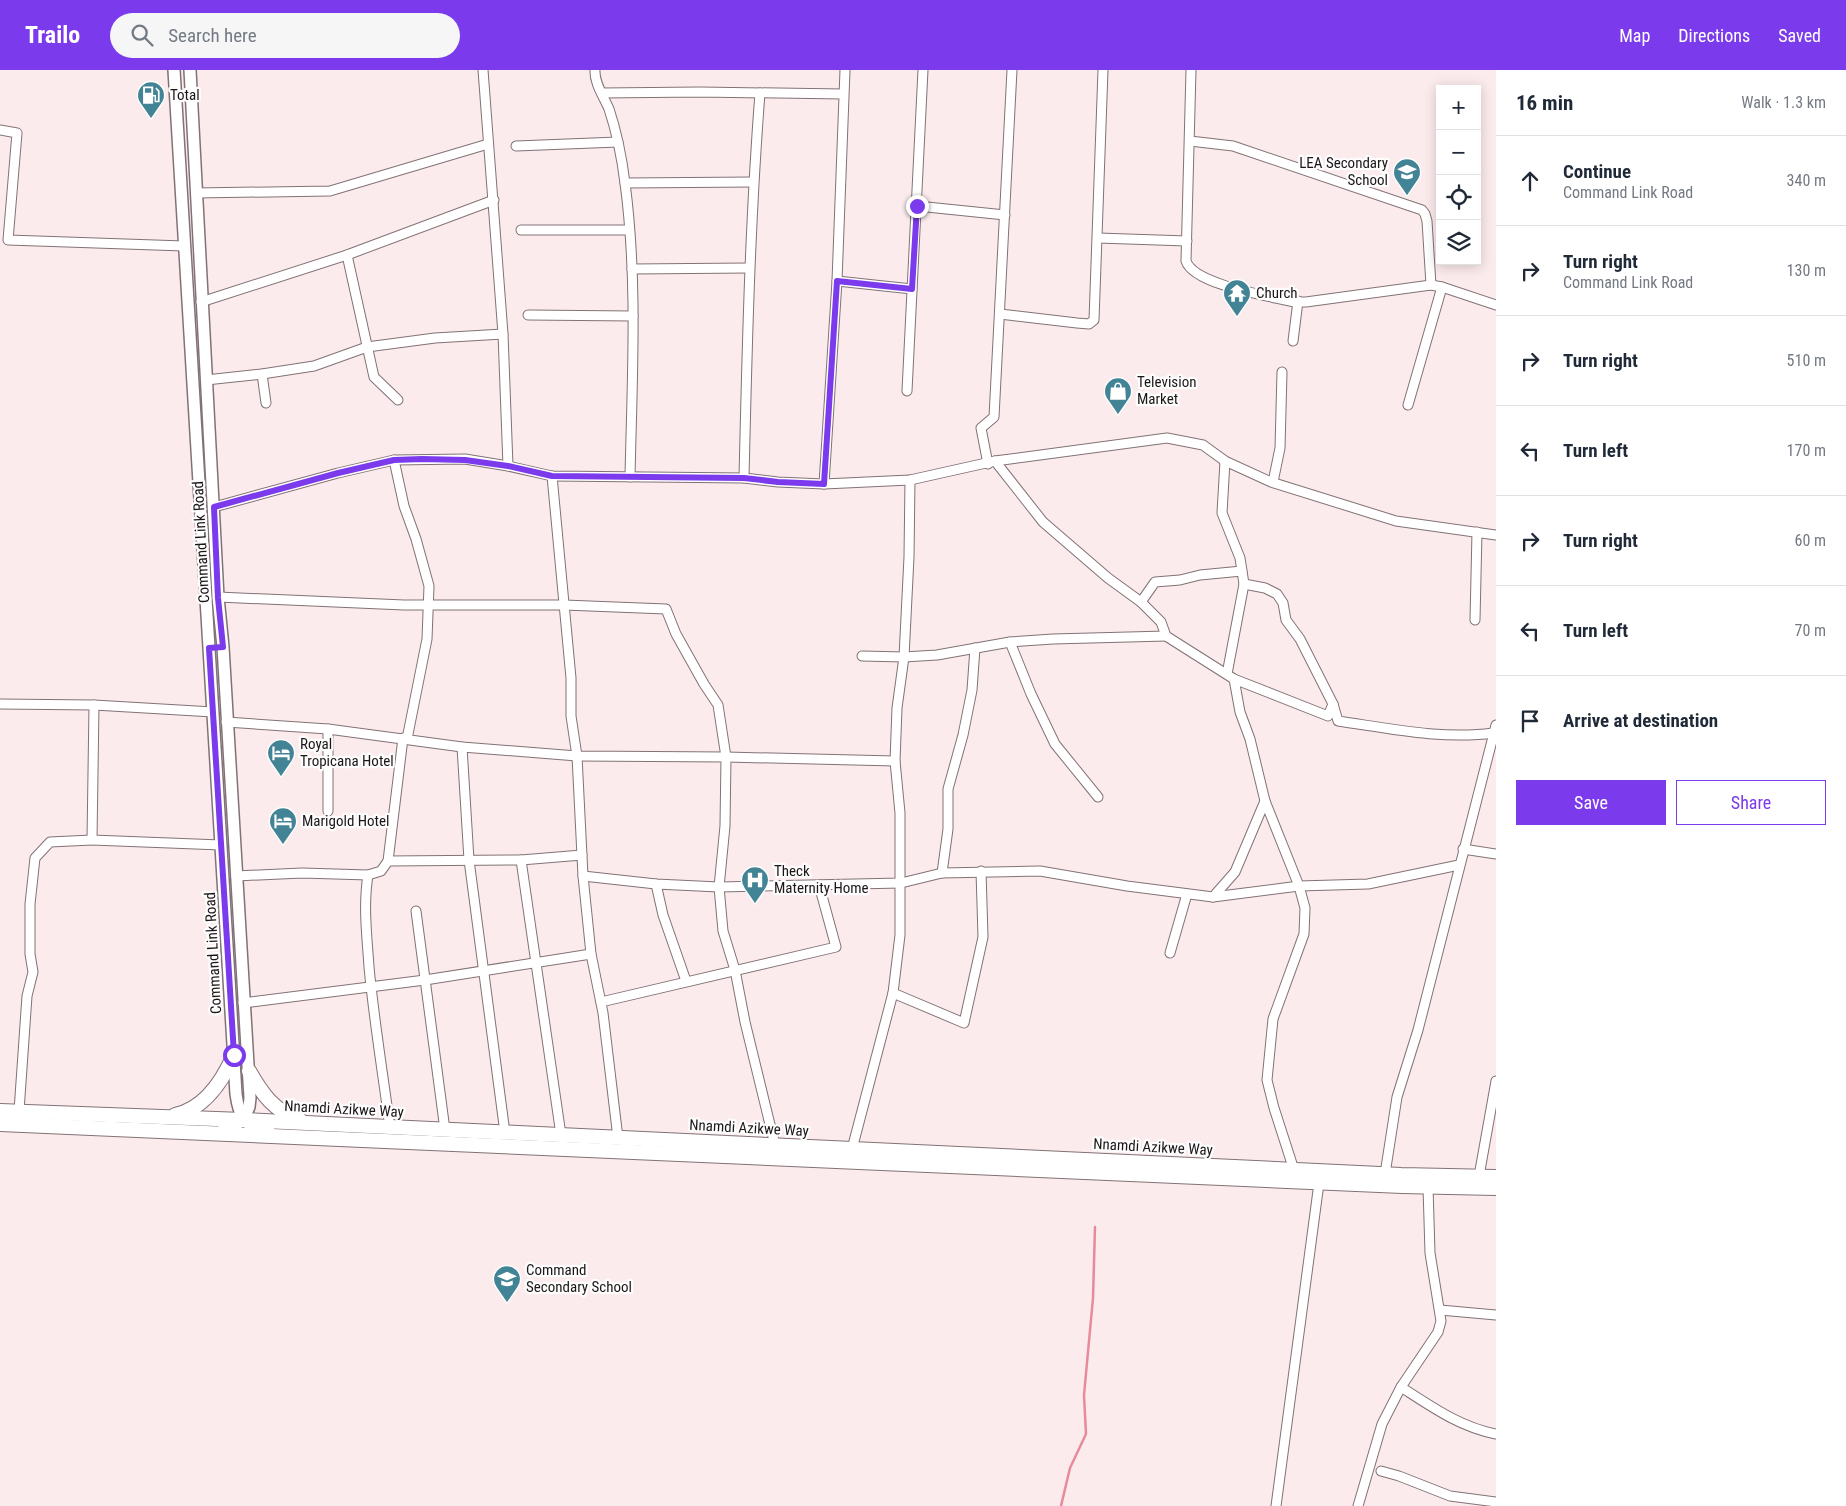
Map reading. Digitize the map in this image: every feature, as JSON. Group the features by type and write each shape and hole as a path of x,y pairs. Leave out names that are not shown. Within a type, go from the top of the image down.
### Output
{"highway":[{"path":"154,1117 180,1114 202,1101 219,1082 234,1055"},
{"path":"249,1071 261,1092 285,1114 322,1125"},
{"name":"Nnamdi Azikwe Way","path":"0,1111 243,1120 1385,1174 1496,1176"},
{"name":"Nnamdi Azikwe Way","path":"0,1124 217,1132 1319,1183 1496,1188"}],"main road":[{"name":"Command Link Road","path":"174,70 237,1101 243,1120"},
{"name":"Command Link Road","path":"190,70 218,598 223,647 243,1003 249,1071 250,1098 243,1120"},
{"path":"209,648 223,647"},
{"path":"217,1132 229,1129 243,1120 262,1131 284,1135"}],"street":[{"path":"483,70 503,334 508,466"},
{"path":"595,70 594,76 609,109 618,142 625,183 632,269 633,316 630,477"},
{"path":"824,484 837,281 845,70"},
{"path":"907,392 923,70"},
{"path":"1012,70 994,416 981,428 992,462 1043,522 1108,578 1141,602 1161,622 1166,636"},
{"path":"1000,314 1089,324 1094,320 1103,70"},
{"path":"1191,70 1186,262 1188,268 1193,272 1215,283 1294,302 1431,285 1496,305"},
{"path":"602,93 843,94"},
{"path":"744,478 749,268 760,93"},
{"path":"0,130 17,133 8,240 184,246"},
{"path":"1190,141 1234,146 1422,210 1427,220 1431,285"},
{"path":"516,146 618,142"},
{"path":"196,193 330,191 488,144"},
{"path":"625,183 753,182"},
{"path":"201,302 347,255 494,200"},
{"path":"917,206 1005,215"},
{"path":"522,230 629,230"},
{"path":"1098,238 1187,241"},
{"path":"347,255 374,377 398,400"},
{"path":"632,269 749,268"},
{"path":"837,281 912,289"},
{"path":"1408,404 1442,287"},
{"path":"1292,341 1298,301"},
{"path":"528,315 633,316"},
{"path":"206,380 314,366 367,347 436,338 503,334"},
{"path":"1273,482 1280,448 1282,372"},
{"path":"262,374 266,403"},
{"path":"214,507 338,473 394,460 465,460 508,466 552,476 744,478 824,484 910,480 992,462 1167,438 1203,445 1225,461 1273,482 1396,521 1496,535"},
{"path":"236,876 302,873 368,875 381,871 388,861 405,738 427,639 429,586 416,539 404,506 394,460"},
{"path":"1225,461 1222,514 1240,558 1244,584 1231,676 1266,800 1299,886 1304,908 1304,934 1273,1019 1267,1080 1294,1170"},
{"path":"552,476 571,678 571,716 577,756 583,876 591,954 601,1002 618,1138"},
{"path":"852,1149 893,993 900,935 900,813 895,761 897,708 904,657 909,558 910,480"},
{"path":"1475,620 1477,532"},
{"path":"1141,602 1155,582 1180,580 1200,575 1242,572"},
{"path":"1244,584 1265,588 1278,594 1283,603 1286,620 1300,639 1333,704 1338,721 1416,732 1478,735 1494,729"},
{"path":"218,598 427,605 564,605 666,609 676,634 718,706 726,757 724,826 719,888 723,931 775,1145"},
{"path":"862,656 904,657 937,655 1010,642 1053,638 1166,636 1231,676 1328,716 1333,704"},
{"path":"1010,642 1030,694 1055,744 1098,797"},
{"path":"942,873 948,829 948,789 963,735 972,690 976,648"},
{"path":"0,704 94,705 213,712"},
{"path":"92,840 94,705"},
{"path":"226,722 328,729 462,747 577,756 895,761"},
{"path":"328,729 328,811"},
{"path":"1385,1174 1397,1097 1418,1030 1494,729"},
{"path":"462,747 469,860 505,1133"},
{"path":"1214,897 1235,872 1266,800"},
{"path":"19,1111 27,996 33,972 30,954 30,904 35,858 50,842 92,840 221,845"},
{"path":"1463,849 1496,854"},
{"path":"388,861 522,860 582,854"},
{"path":"522,860 561,1135"},
{"path":"583,876 656,884 719,888 901,883 942,873 1040,871 1127,886 1214,897 1299,886 1368,884 1459,865"},
{"path":"893,993 964,1023 983,937 981,872"},
{"path":"368,875 365,896 365,922 371,987 390,1128"},
{"path":"656,884 663,915 686,981"},
{"path":"601,1002 836,947 819,885"},
{"path":"1170,953 1187,894"},
{"path":"416,912 445,1130"},
{"path":"243,1003 483,972 591,954"},
{"path":"1479,1176 1496,1081"},
{"path":"1276,1506 1319,1183"},
{"path":"1358,1506 1382,1424 1401,1387 1438,1332 1441,1321 1430,1253 1428,1187"},
{"path":"1440,1310 1496,1315"},
{"path":"1401,1387 1449,1418 1467,1427 1496,1434"},
{"path":"1381,1471 1450,1496 1496,1502"}],"waterway":[{"path":"1061,1506 1070,1468 1086,1434 1084,1395 1093,1298 1095,1227"}],"place":[{"name":"Total","path":"151,119"},
{"name":"LEA Secondary School","path":"1407,196"},
{"name":"Church","path":"1237,317"},
{"name":"Television Market","path":"1118,415"},
{"name":"Royal Tropicana Hotel","path":"281,777"},
{"name":"Marigold Hotel","path":"283,845"},
{"name":"Theck Maternity Home","path":"755,904"},
{"name":"Command Secondary School","path":"507,1303"}],"route":[{"path":"234,1055 209,648 223,647 218,598 214,507 338,473 394,460 465,460 508,466 552,476 744,478 824,484 837,281 912,289 917,206"}]}
